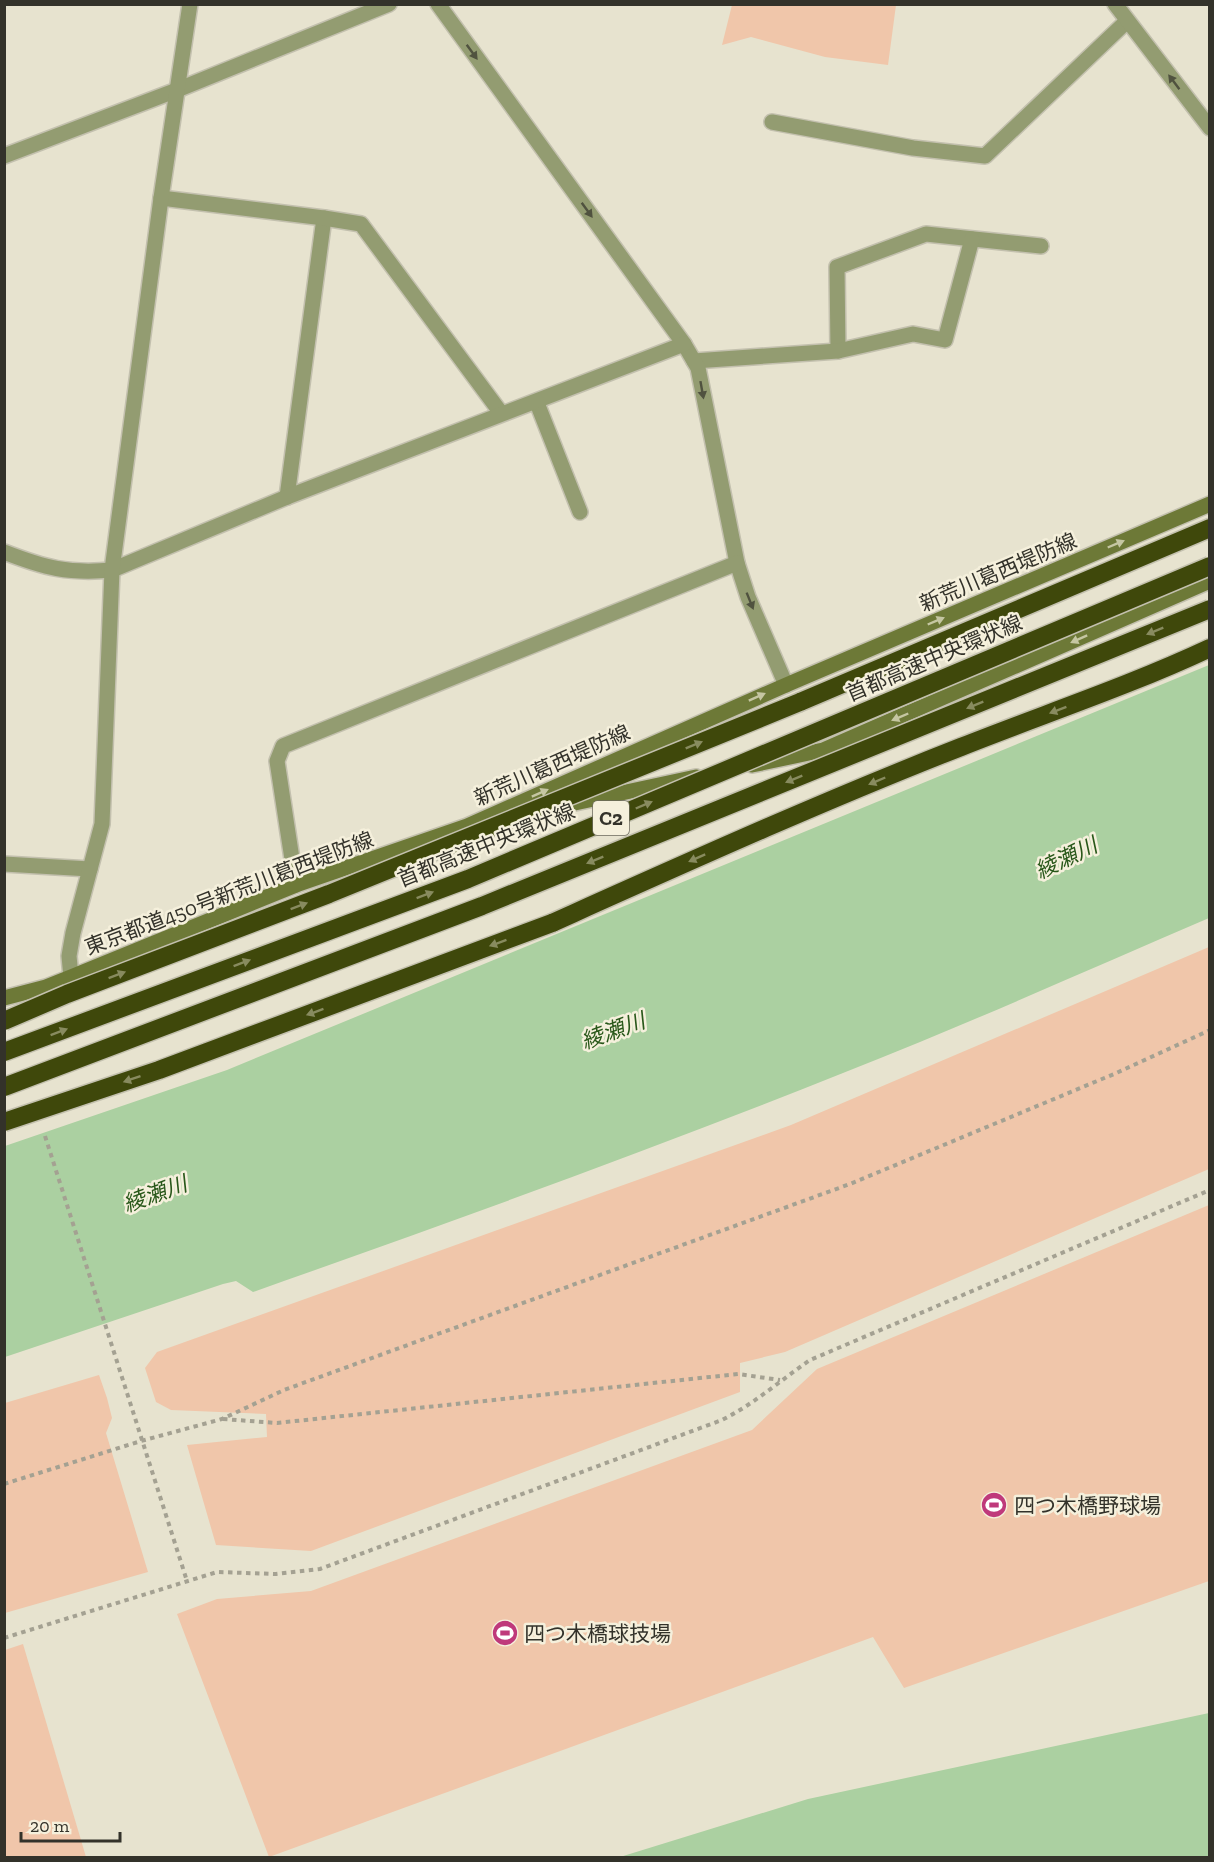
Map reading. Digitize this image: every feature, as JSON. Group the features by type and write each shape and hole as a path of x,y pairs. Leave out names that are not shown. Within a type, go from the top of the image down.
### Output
{"highway":[{"path":"4,1021 328,894 800,702 1209,528"},
{"name":"首都高速中央環状線","path":"4,1052 468,879 1209,566"},
{"path":"4,1087 482,906 1209,609"},
{"path":"4,1122 159,1070 552,923 760,830 960,747 1167,668 1209,648"}],"main road":[{"name":"新荒川葛西堤防線","path":"467,826 786,685 1209,504"},
{"name":"新荒川葛西堤防線","path":"467,826 823,750 1209,581"},
{"name":"東京都道450号新荒川葛西堤防線","path":"4,998 71,977 296,885 467,826"}],"street":[{"path":"71,977 69,956 102,824 112,570 161,198 190,4"},
{"path":"4,156 177,90 388,4"},
{"path":"438,4 684,345 698,368 737,563 748,597 786,685"},
{"path":"1115,4 1209,128"},
{"path":"772,122 913,148 985,156 1127,21"},
{"path":"161,198 361,224 501,413"},
{"path":"286,497 324,218"},
{"path":"838,351 837,267 926,234 1041,246"},
{"path":"694,361 838,351 913,334 945,340 972,239"},
{"path":"4,552 32,563 63,571 112,570 286,497 684,345"},
{"path":"537,403 580,512"},
{"path":"296,885 277,761 283,746 737,563"},
{"path":"4,864 90,869"}],"path":[{"path":"4,1484 141,1441 222,1419 284,1390 850,1184 1114,1074 1209,1030"},
{"path":"44,1132 187,1581"},
{"path":"4,1638 217,1572 276,1574 320,1569 722,1420 745,1409 810,1360 1209,1190"},
{"path":"222,1419 277,1423 738,1374 781,1380"}],"shaded area":[{"path":"732,5 896,5 888,65 825,57 751,37 722,45"},
{"path":"1209,947 1209,1169 785,1352 740,1363 740,1392 311,1551 216,1545 187,1445 267,1437 266,1414 171,1410 156,1402 145,1368 157,1352 791,1125"},
{"path":"1209,1205 1209,1581 904,1688 873,1637 269,1857 177,1614 217,1599 311,1591 752,1430 817,1369"},
{"path":"99,1375 112,1418 106,1433 148,1572 5,1613 5,1403"},
{"path":"23,1644 86,1857 5,1857 5,1650"}],"water":[{"name":"綾瀬川","path":"1209,665 1209,918 956,1027 837,1075 504,1202 253,1292 236,1281 223,1284 5,1357 5,1146 227,1070"},
{"path":"1209,1713 1209,1857 620,1857 808,1799"}],"place":[{"name":"四つ木橋野球場","path":"994,1505"},
{"name":"四つ木橋球技場","path":"505,1633"}]}
